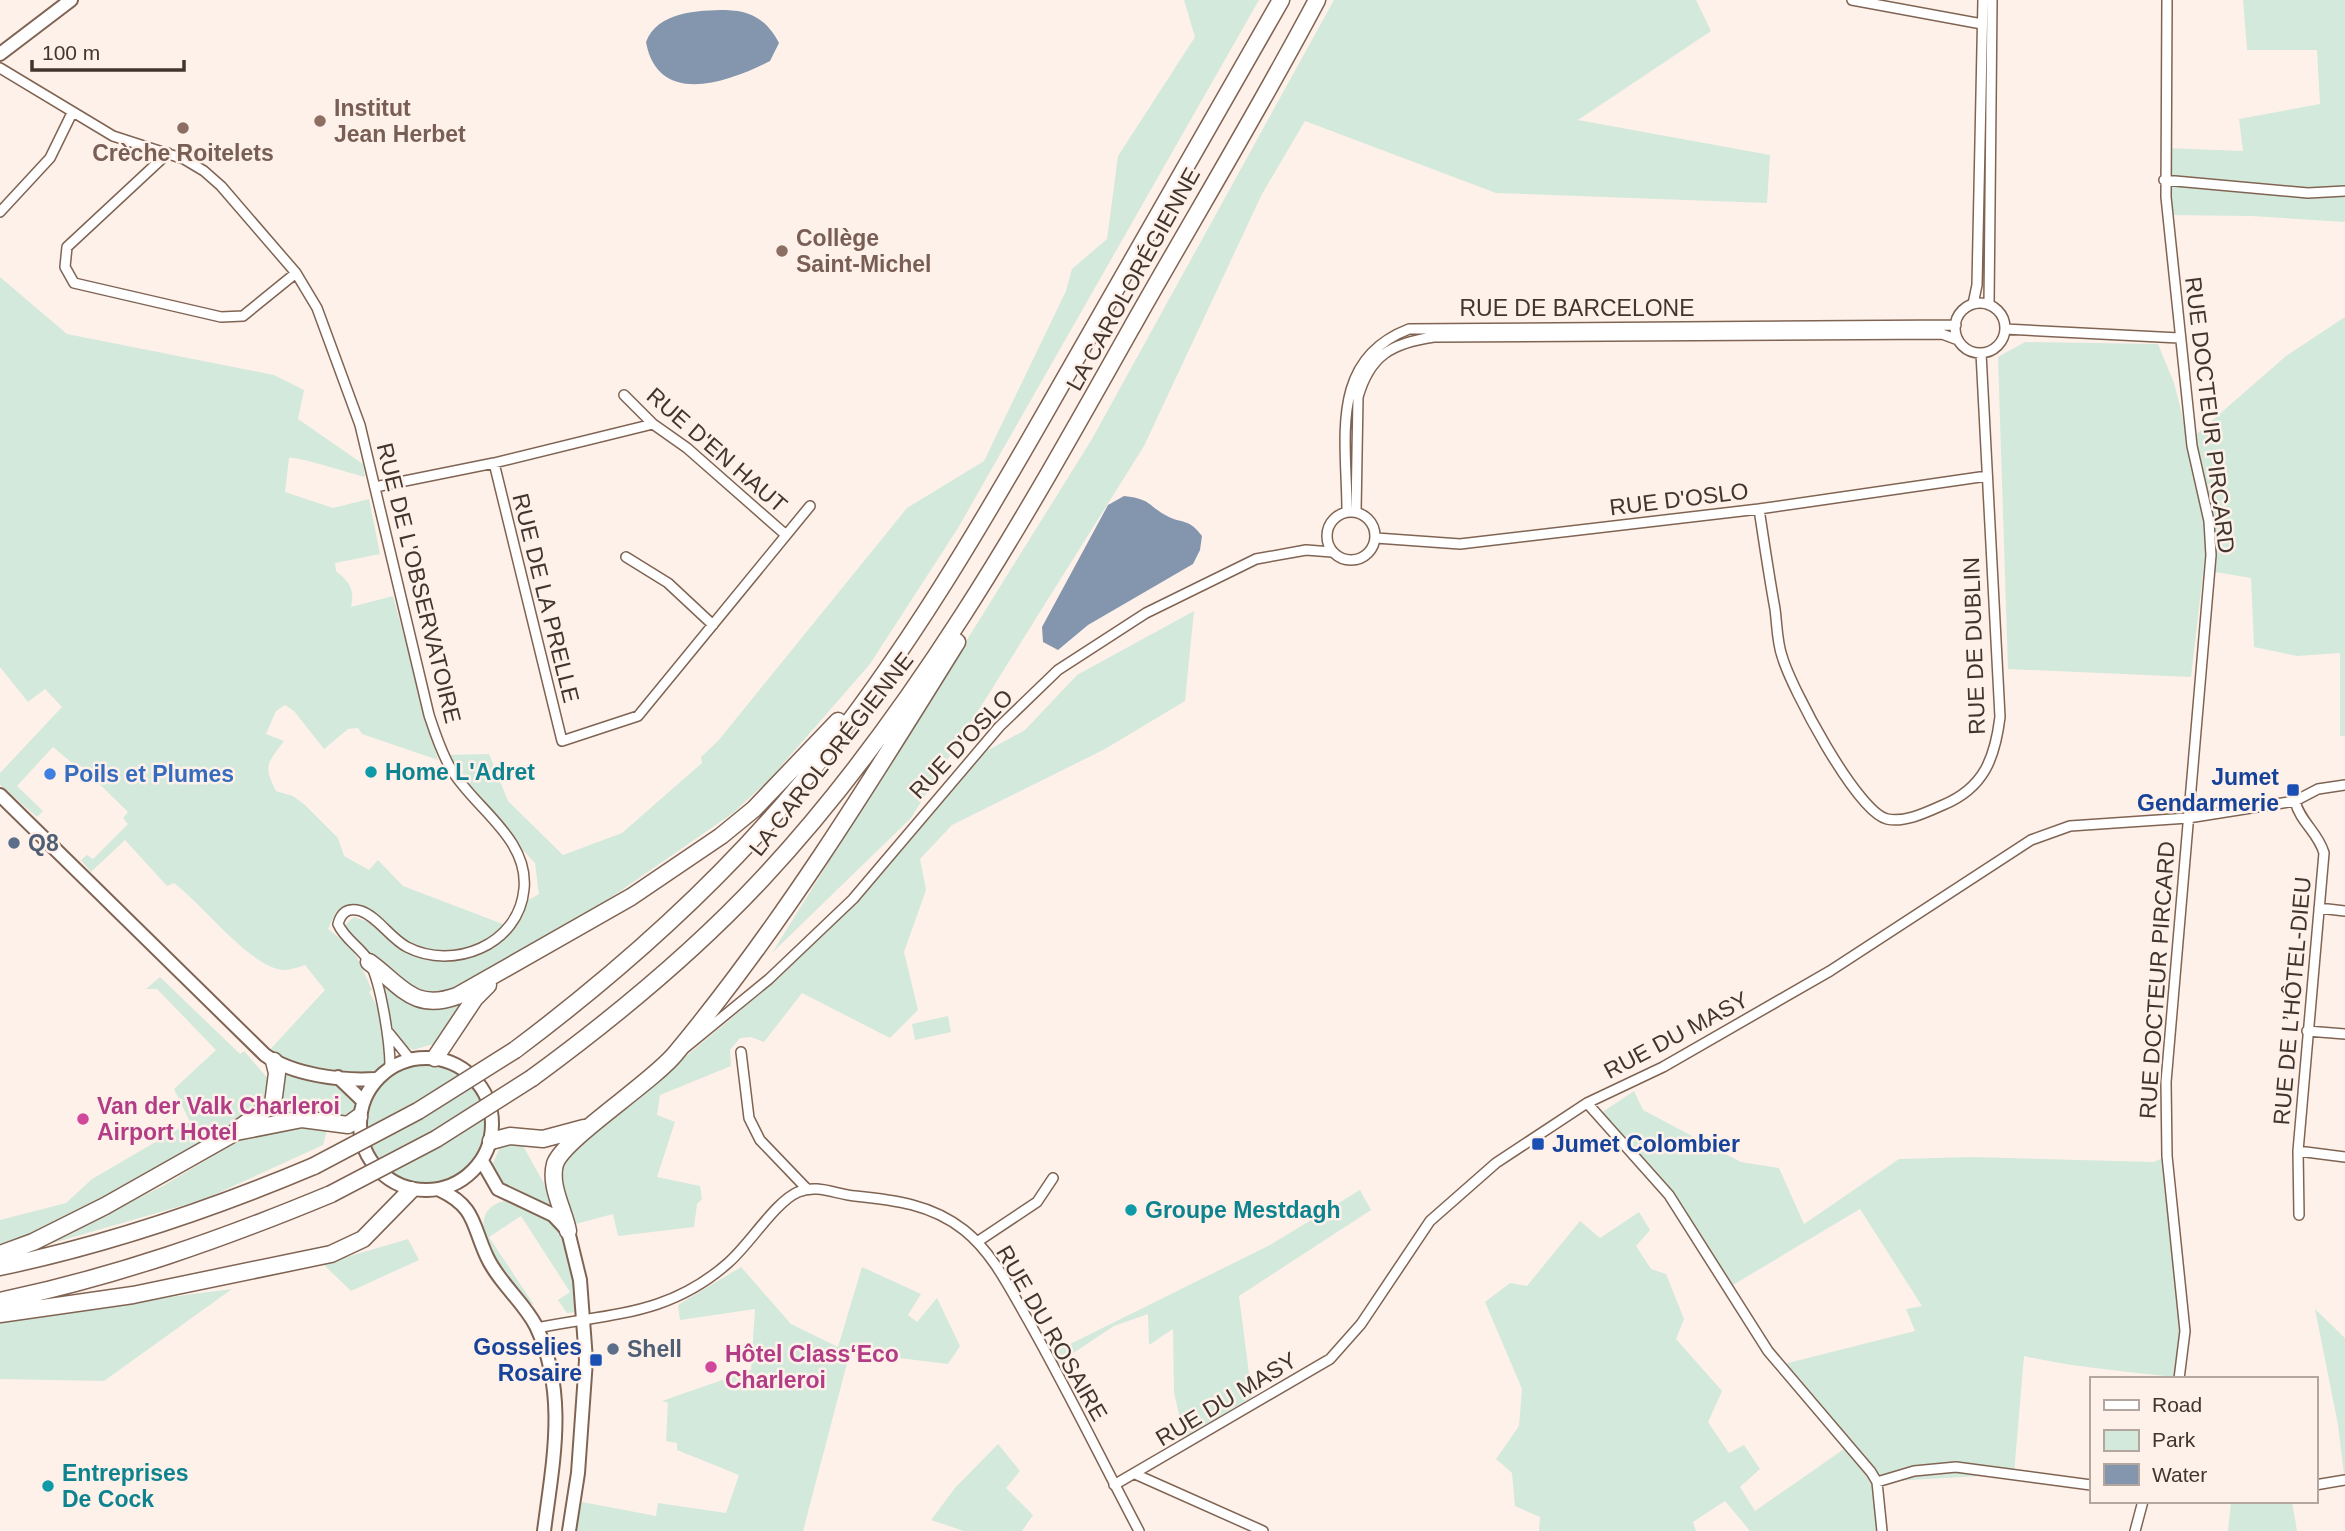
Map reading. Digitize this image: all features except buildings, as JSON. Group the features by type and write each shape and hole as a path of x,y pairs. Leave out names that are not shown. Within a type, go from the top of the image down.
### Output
{"highway":[{"name":"LA CAROLORÉGIENNE","path":"0,1267 140,1232 230,1201 314,1166 418,1111 515,1050 591,993 666,928 738,856 800,785 855,711 959,560 1281,0"},
{"name":"LA CAROLORÉGIENNE","path":"0,1301 148,1264 240,1232 331,1194 436,1139 532,1079 613,1018 688,953 762,879 829,801 888,724 992,568 1317,2"},
{"path":"568,1231 555,1185 555,1164 568,1146 633,1094 676,1054 737,979 812,872 983,600 992,568"},
{"path":"369,962 405,993 430,1002 457,996 631,897 721,836 797,766 834,723 855,711"},
{"path":"435,1058 475,998 503,972"},
{"path":"236,1132 247,1119 273,1104 277,1073 274,1061"},
{"path":"0,1254 33,1242 105,1206 236,1132 302,1119 348,1125 359,1117"},
{"path":"491,1141 510,1136 543,1139 591,1126"},
{"path":"0,1314 133,1295 331,1254 363,1238 411,1190"}],"main road":[{"path":"0,54 71,0"},
{"path":"0,795 274,1061 288,1068 375,1079"},
{"path":"435,1058 454,1064 481,1087 492,1117 491,1141 482,1161 458,1183 440,1190 411,1190 393,1183 377,1171 362,1143 359,1117 363,1101 375,1079 390,1066 410,1059 435,1058"},
{"path":"337,1076 363,1101"},
{"path":"482,1161 498,1189 554,1215 568,1231 580,1280 585,1318 579,1448 569,1531"},
{"path":"440,1190 462,1202 468,1209 487,1256 537,1328 556,1394 557,1432 544,1531"}],"street":[{"path":"1852,0 1982,24"},
{"path":"1973,304 1989,305 2001,314 2005,329 1995,348 1981,353 1968,349 1958,340 1956,325 1962,312 1973,304 1978,285 1983,0"},
{"path":"1989,305 1992,0"},
{"name":"RUE DOCTEUR PIRCARD","path":"2167,0 2164,180 2192,446 2211,539 2166,1082 2167,1156 2185,1331 2179,1377"},
{"name":"RUE DE L'OBSERVATOIRE","path":"0,68 113,136 168,152 194,165 221,186 296,273 317,307 360,425 429,715 440,746 452,771 516,848 523,868 524,889 517,916 500,936 459,957 430,956 405,946 362,911 348,909 341,914 338,924 342,934 369,962 388,1032 390,1066"},
{"path":"0,212 50,158 72,113"},
{"path":"168,152 67,247 65,267 74,283 221,317 243,316 296,273"},
{"path":"2164,180 2308,193 2345,191"},
{"name":"RUE DE BARCELONE","path":"1351,511 1348,394 1367,355 1386,338 1409,329 1956,325"},
{"path":"2005,329 2179,338"},
{"name":"RUE DE BARCELONE","path":"1351,511 1358,397 1363,379 1375,362 1392,347 1411,340 1434,337 1929,334 1942,334 1958,340"},
{"name":"RUE DE DUBLIN","path":"1759,509 1782,656 1811,720 1871,811 1888,819 1918,816 1956,800 1982,776 1996,750 2000,717 1981,353"},
{"name":"RUE D'EN HAUT","path":"624,395 653,424 687,448 786,535"},
{"path":"375,487 494,463 653,424"},
{"name":"RUE DE LA PRELLE","path":"494,463 562,741 638,716 713,625"},
{"name":"RUE D'OSLO","path":"1376,537 1460,544 1759,509 1987,476"},
{"path":"626,556 658,576 713,625 810,506"},
{"path":"1351,511 1371,521 1376,537 1369,552 1354,560 1346,560 1332,552 1326,536 1328,527 1339,514 1351,511"},
{"name":"RUE D'OSLO","path":"676,1054 696,1041 769,979 853,899 999,727 1058,670 1146,613 1256,559 1306,550 1332,552"},
{"name":"RUE DU MASY","path":"1114,1485 1330,1359 1361,1324 1412,1245 1440,1211 1496,1163 1587,1103 1663,1066 1830,971 2039,837 2078,825 2188,818 2295,801 2318,789 2345,785"},
{"name":"RUE DE L’HÔTEL-DIEU","path":"2295,801 2299,816 2320,838 2324,853 2298,1151 2299,1214"},
{"path":"2319,908 2345,911"},
{"path":"2307,1031 2345,1034"},
{"name":"RUE DE L'OBSERVATOIRE","path":"388,1032 410,1059"},
{"path":"537,1328 662,1305 685,1295 747,1247 787,1198 807,1189 760,1140 749,1118 741,1052"},
{"path":"1587,1103 1669,1195 1768,1350 1877,1482 1882,1531"},
{"path":"2298,1151 2345,1157"},
{"path":"977,1242 1037,1202 1053,1178"},
{"name":"RUE DU ROSAIRE","path":"807,1189 902,1200 947,1219 977,1242 1008,1285 1048,1354 1139,1531"},
{"path":"1877,1482 1914,1471 1956,1467 2090,1485"},
{"path":"1135,1475 1264,1531"},
{"path":"2317,1486 2345,1480"},
{"path":"2135,1531 2142,1503"}],"green space":[{"path":"1184,0 1259,0 958,528 870,664 769,780 733,813 503,972 430,1002 363,954 345,925 354,917 369,922 348,909 336,912 328,929 353,949 384,1022 388,1051 381,1074 415,1060 449,1062 476,1081 486,1097 492,1116 493,1133 489,1148 482,1162 471,1173 443,1188 411,1190 389,1181 373,1163 362,1141 359,1118 375,1079 344,1081 265,1055 325,990 305,965 284,970 271,967 257,959 174,883 167,886 125,840 91,872 81,860 87,855 93,859 128,824 123,818 128,812 81,766 78,768 53,747 17,786 43,811 37,817 0,785 0,773 62,707 45,689 28,702 0,667 0,277 67,334 274,375 304,390 298,419 363,464 365,477 289,458 285,492 333,508 369,499 380,554 335,563 336,571 350,587 351,607 393,596 438,760 362,734 358,728 348,729 324,749 294,711 285,705 276,711 266,734 284,741 271,760 269,775 276,791 293,796 305,805 338,838 344,856 369,870 378,860 403,886 508,926 527,901 539,894 535,863 474,798 445,755 489,754 508,801 563,855 622,833 702,763 701,757 718,741 907,508 984,461 1066,291 1072,269 1107,239 1118,156 1195,37"},
{"path":"1334,0 1696,0 1711,31 1578,120 1770,155 1767,203 1496,193 1305,121 1262,194 1144,446 911,818 772,953 1092,439"},
{"path":"2243,0 2345,0 2345,222 2251,216 2167,215 2164,148 2243,151 2239,119 2320,104 2317,50 2247,50"},
{"path":"2345,317 2345,736 2340,736 2340,653 2297,656 2254,647 2251,578 2209,571 2208,530 2191,677 2008,669 1998,357 2025,342 2158,344 2174,383 2193,457 2191,439 2286,356"},
{"path":"1194,611 1185,701 1105,749 952,825 920,859 926,890 904,952 918,1010 890,1038 802,993 764,1042 751,1037 740,1038 730,1050 731,1066 660,1095 657,1115 675,1122 657,1177 700,1186 702,1199 697,1204 694,1227 618,1236 613,1214 572,1225 561,1170 568,1155 740,1011 865,884 983,753 1025,730 1077,675"},
{"path":"381,976 396,991 465,997 440,1042 413,1050 398,1037 390,1018"},
{"path":"160,977 240,1054 244,1051 271,1082 258,1113 71,1223 0,1245 0,1220 66,1203 92,1179 190,1122 174,1089 216,1050 157,989 146,989"},
{"path":"948,1016 951,1032 915,1040 912,1024"},
{"path":"280,1071 351,1086 358,1094 354,1113 348,1123 253,1125 282,1101"},
{"path":"1634,1091 1643,1110 1741,1162 1779,1168 1804,1224 1899,1159 1972,1157 2154,1162 2167,1156 2185,1331 2179,1377 2082,1366 2024,1356 2014,1474 1877,1482 1887,1531 1750,1531 1725,1501 1693,1522 1696,1531 1539,1531 1540,1517 1515,1506 1512,1473 1496,1459 1519,1426 1522,1389 1485,1302 1510,1283 1527,1286 1580,1221 1600,1238 1639,1212 1650,1230 1636,1246 1651,1269 1666,1274 1684,1319 1676,1339 1722,1391 1708,1422 1729,1453 1744,1445 1760,1469 1740,1487 1755,1511 1844,1449 1858,1461 1780,1365 1915,1331 1906,1309 1922,1306 1860,1209 1728,1288 1662,1187 1598,1115"},
{"path":"305,1125 327,1131 323,1145 205,1199 39,1247 163,1186 238,1141 257,1134"},
{"path":"508,1143 522,1144 546,1187 550,1189 554,1209 504,1188 491,1168 500,1147"},
{"path":"1360,1190 1371,1210 1239,1296 1252,1397 1184,1438 1174,1392 1173,1329 1149,1345 1148,1314 1114,1326 1054,1366 1054,1352 1270,1245"},
{"path":"504,1201 546,1216 561,1231 573,1281 576,1312 567,1313 558,1300 570,1292 521,1216 489,1237 534,1305 512,1286 501,1270 485,1236 484,1221 490,1208"},
{"path":"408,1239 419,1260 351,1291 323,1264"},
{"path":"741,1267 791,1324 838,1347 862,1267 921,1294 908,1315 917,1322 937,1298 960,1346 948,1364 850,1352 803,1531 576,1531 582,1502 656,1516 658,1503 726,1513 739,1475 677,1450 677,1443 666,1441 668,1403 662,1401 751,1370 755,1309 680,1320 678,1305"},
{"path":"232,1289 104,1381 0,1379 0,1319"},
{"path":"2315,1309 2345,1338 2345,1483 2338,1425"},
{"path":"998,1444 1020,1471 1006,1488 1033,1515 1022,1531 964,1531 931,1520 955,1488"},
{"path":"2231,1503 2292,1503 2297,1531 2228,1531"}],"water":[{"path":"691,12 744,12 758,18 769,28 779,43 770,61 716,82 697,84 680,83 665,76 653,63 646,42 659,24"},
{"path":"1124,496 1145,501 1169,517 1194,527 1202,536 1200,550 1193,564 1088,625 1058,650 1043,642 1042,627 1108,505"}],"place":[{"name":"Institut Jean Herbet","path":"320,121"},
{"name":"Crèche Roitelets","path":"183,128"},
{"name":"Collège Saint-Michel","path":"782,251"},
{"name":"Home L'Adret","path":"371,772"},
{"name":"Poils et Plumes","path":"50,774"},
{"name":"Jumet Gendarmerie","path":"2293,790"},
{"name":"Q8","path":"14,843"},
{"name":"Van der Valk Charleroi Airport Hotel","path":"83,1119"},
{"name":"Jumet Colombier","path":"1538,1144"},
{"name":"Groupe Mestdagh","path":"1131,1210"},
{"name":"Shell","path":"613,1349"},
{"name":"Gosselies Rosaire","path":"596,1360"},
{"name":"Hôtel Class‘Eco Charleroi","path":"711,1367"},
{"name":"Entreprises De Cock","path":"48,1486"}]}
